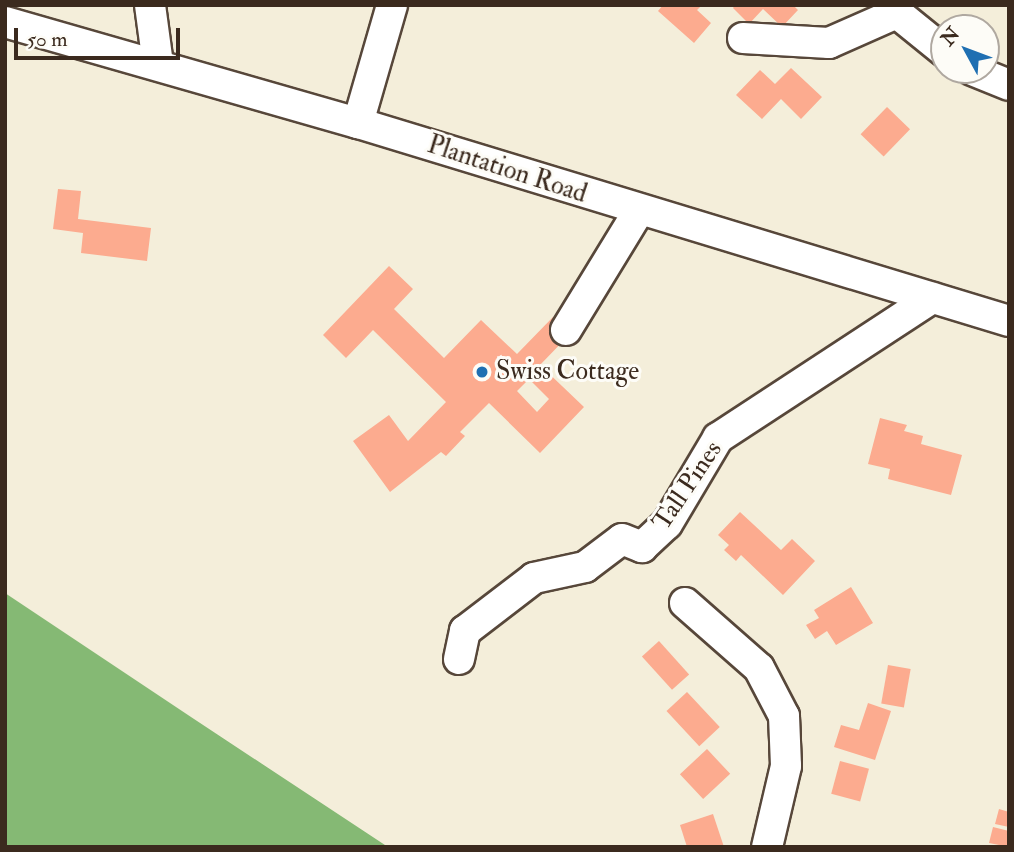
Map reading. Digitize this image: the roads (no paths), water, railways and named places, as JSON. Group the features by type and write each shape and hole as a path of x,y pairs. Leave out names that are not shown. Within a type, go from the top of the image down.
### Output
{"street":[{"path":"150,5 158,64"},
{"path":"358,123 392,5"},
{"path":"743,38 829,43 896,9 930,39"},
{"name":"Plantation Road","path":"5,22 358,123 638,212 1009,321"},
{"path":"566,330 638,212"},
{"name":"Tall Pines","path":"459,659 465,631 534,578 585,567 622,539 642,547 667,524 718,438 932,298"},
{"path":"685,603 759,668 784,716 786,766 767,847"}],"place":[{"name":"Swiss Cottage","path":"482,372"}]}
